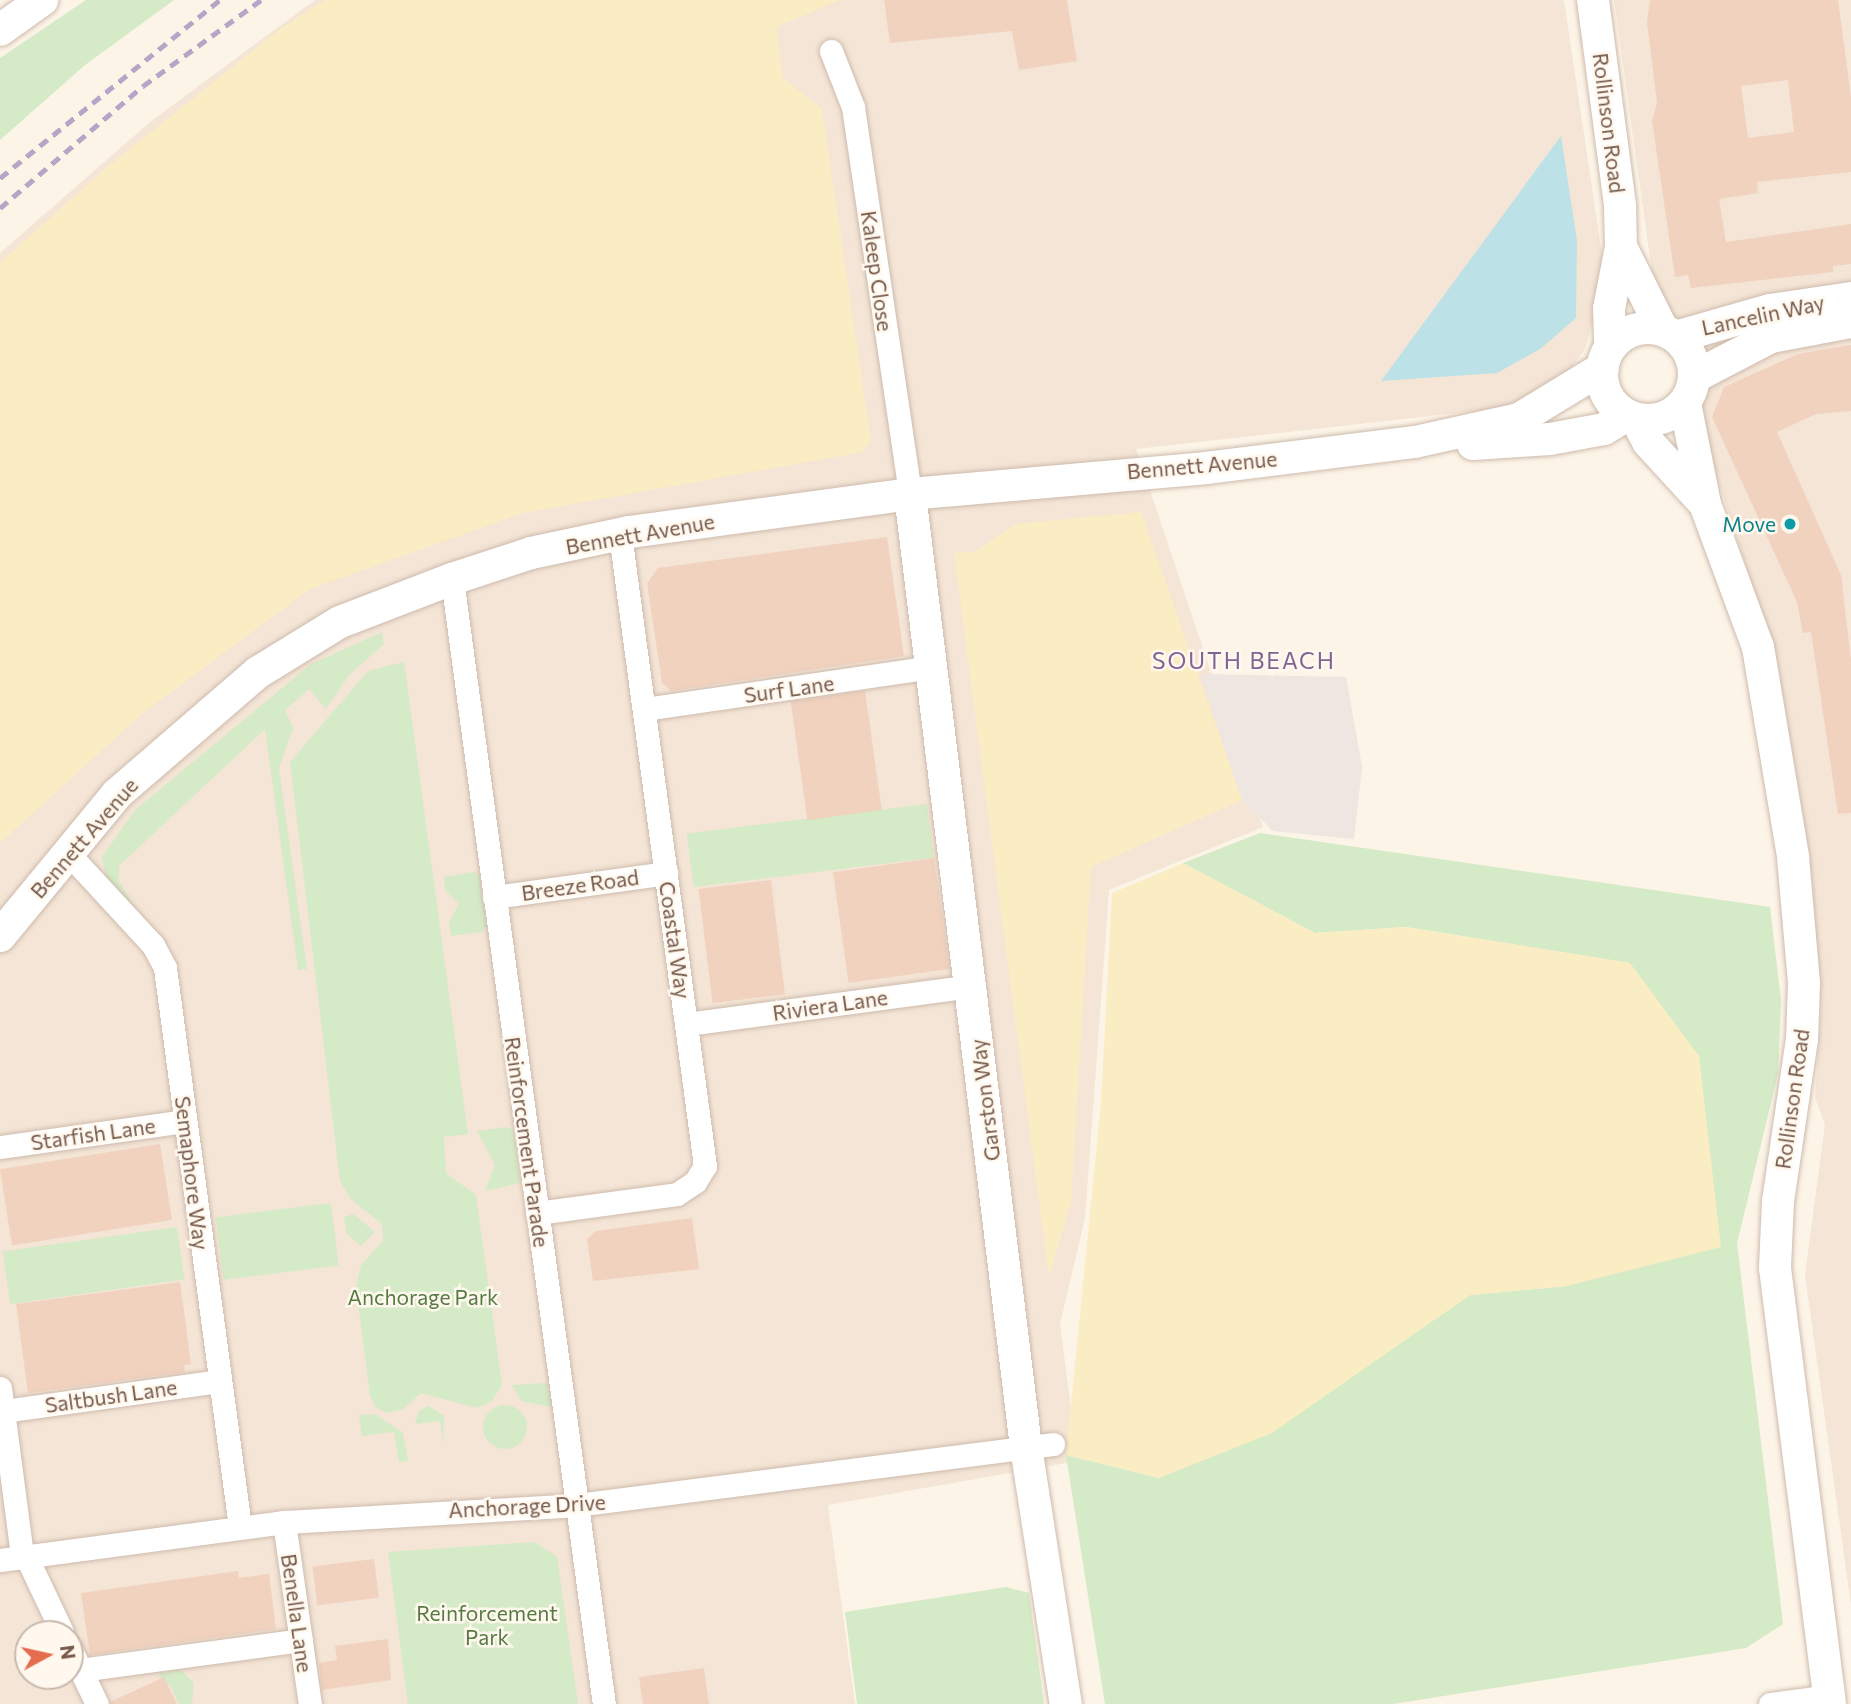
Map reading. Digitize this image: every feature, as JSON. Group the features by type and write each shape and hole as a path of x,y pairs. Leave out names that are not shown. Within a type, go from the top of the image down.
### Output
{"street":[{"path":"0,30 42,0"},
{"name":"Rollinson Road","path":"1593,0 1618,181 1620,247 1609,309 1606,358"},
{"name":"Kaleep Close","path":"831,51 853,107 910,494"},
{"name":"Rollinson Road","path":"1620,247 1669,333"},
{"name":"Lancelin Way","path":"1669,333 1770,310 1851,298"},
{"name":"Lancelin Way","path":"1690,390 1771,337 1851,322"},
{"path":"1633,330 1669,333 1693,362 1690,390 1662,418 1632,417 1607,396 1606,358 1633,330"},
{"name":"Bennett Avenue","path":"0,936 117,794 257,673 340,622 452,579 531,554 620,534 910,494 1206,468 1415,442 1519,419 1606,358"},
{"name":"Rollinson Road","path":"1690,390 1705,504 1758,647 1797,895 1802,1039 1777,1201 1775,1268 1830,1700"},
{"name":"Rollinson Road","path":"1632,417 1648,442 1705,504"},
{"name":"Bennett Avenue","path":"1415,442 1525,443 1604,429 1632,417"},
{"name":"Garston Way","path":"910,494 972,986 1040,1445 1066,1704"},
{"name":"Coastal Way","path":"537,1213 668,1195 695,1182 705,1158 620,534"},
{"name":"Reinforcement Parade","path":"452,579 604,1704"},
{"name":"Surf Lane","path":"645,709 932,667"},
{"name":"Semaphore Way","path":"68,853 162,959 240,1527"},
{"name":"Breeze Road","path":"494,897 666,873"},
{"name":"Riviera Lane","path":"687,1024 972,986"},
{"name":"Starfish Lane","path":"0,1147 185,1121"},
{"name":"Saltbush Lane","path":"3,1411 220,1381"},
{"path":"0,1388 16,1557 54,1620"},
{"name":"Anchorage Drive","path":"16,1557 284,1522 577,1505 1040,1445"},
{"name":"Benella Lane","path":"284,1522 310,1704"},
{"path":"84,1669 301,1640"},
{"path":"84,1678 97,1704"},
{"path":"1770,1704 1830,1700"}],"shaded area":[{"path":"315,0 1564,0 1602,255 1598,304 1585,349 1571,368 1553,384 1502,408 1136,449 1263,827 1109,890 1085,1218 1060,1324 1078,1461 828,1505 855,1704 0,1704 0,253 150,122"},
{"path":"1614,0 1851,0 1851,1605 1805,1275 1825,1124 1815,1098 1821,1009 1806,843 1768,633 1698,419 1699,386 1652,272"},
{"path":"1201,674 1346,677 1362,767 1354,839 1273,831 1242,800"}],"green space":[{"path":"86,0 174,0 85,65 0,140 0,58"},
{"path":"382,632 384,644 350,674 326,709 309,689 285,710 293,728 279,768 307,969 298,970 265,729 119,866 119,881 136,910 106,878 102,857 135,810 311,664"},
{"name":"Anchorage Park","path":"404,662 468,1134 444,1137 446,1173 476,1195 502,1385 492,1401 477,1408 421,1393 403,1409 387,1413 375,1407 370,1395 356,1287 361,1265 383,1241 382,1224 351,1199 340,1181 290,762 368,671"},
{"path":"927,804 934,858 693,887 687,833"},
{"path":"1260,833 1770,907 1781,1000 1778,1074 1737,1243 1783,1624 1746,1648 1393,1704 1105,1704 1066,1455 1159,1478 1396,1346 1470,1295 1567,1286 1630,963 1406,927 1315,933 1183,863"},
{"path":"474,872 480,877 487,926 481,932 451,936 449,922 459,904 445,890 444,877"},
{"path":"507,1127 514,1131 520,1183 485,1191 495,1165 477,1131"},
{"path":"331,1203 339,1266 224,1280 216,1217"},
{"path":"353,1214 375,1232 361,1246 347,1234 344,1217"},
{"path":"177,1227 184,1279 10,1304 3,1251"},
{"path":"547,1383 552,1407 521,1401 512,1385"},
{"path":"505,1405 514,1406 521,1411 526,1418 526,1436 521,1443 514,1448 505,1449 496,1448 489,1443 484,1436 483,1427 484,1418 489,1411 496,1406"},
{"path":"429,1406 444,1416 443,1444 440,1421 415,1424 419,1411"},
{"path":"375,1414 403,1433 408,1461 399,1462 394,1432 362,1436 359,1415"},
{"name":"Reinforcement Park","path":"535,1542 557,1557 578,1704 408,1704 388,1552"},
{"path":"1006,1587 1029,1593 1044,1704 857,1704 845,1612"},
{"path":"181,1670 194,1683 192,1704 179,1704 170,1685 160,1680 159,1673"}],"sand":[{"path":"325,0 840,0 776,27 783,78 822,109 871,442 863,452 523,513 310,589 144,712 0,843 0,263 106,168 280,29"},
{"path":"1141,512 1242,800 1091,867 1071,1203 1049,1277 954,553 975,552 1015,524"},
{"path":"1183,863 1315,933 1406,927 1630,963 1699,1056 1721,1247 1567,1286 1470,1295 1272,1433 1159,1478 1066,1455 1101,1103 1112,893"}],"water":[{"path":"1561,136 1577,241 1576,318 1540,349 1497,373 1381,381"}],"building":[{"path":"884,0 1067,0 1077,61 1019,70 1012,31 890,43"},
{"path":"1650,0 1838,0 1851,97 1851,172 1757,182 1758,193 1719,199 1726,242 1851,224 1851,264 1833,266 1833,272 1691,288 1688,275 1675,277 1652,121 1657,103 1647,23","holes":["1788,80 1794,132 1748,138 1741,86"]},
{"name":"Move","path":"1851,345 1851,411 1816,414 1777,432 1841,575 1851,660 1851,813 1838,814 1811,632 1803,633 1797,602 1712,417 1724,387 1798,354"},
{"path":"887,537 904,656 671,691 662,683 647,583 658,568"},
{"path":"865,691 882,810 807,820 791,701"},
{"path":"934,858 950,969 849,983 833,872"},
{"path":"771,880 785,994 713,1003 699,889"},
{"path":"160,1144 172,1220 12,1245 0,1169"},
{"path":"692,1218 699,1269 593,1281 587,1239 596,1231"},
{"path":"180,1282 191,1364 184,1365 185,1372 28,1393 16,1304"},
{"path":"374,1559 379,1598 317,1605 312,1567"},
{"path":"238,1571 239,1578 269,1574 276,1629 90,1655 81,1593"},
{"path":"388,1639 391,1680 322,1690 319,1663 337,1660 335,1646"},
{"path":"704,1668 709,1704 643,1704 639,1677"},
{"path":"164,1677 177,1704 110,1702"}],"railway":[{"path":"0,178 220,0"},
{"path":"0,208 143,86 261,0"}],"place":[{"name":"Move","path":"1790,524"}],"district":[{"name":"SOUTH BEACH","path":"1244,660"}]}
